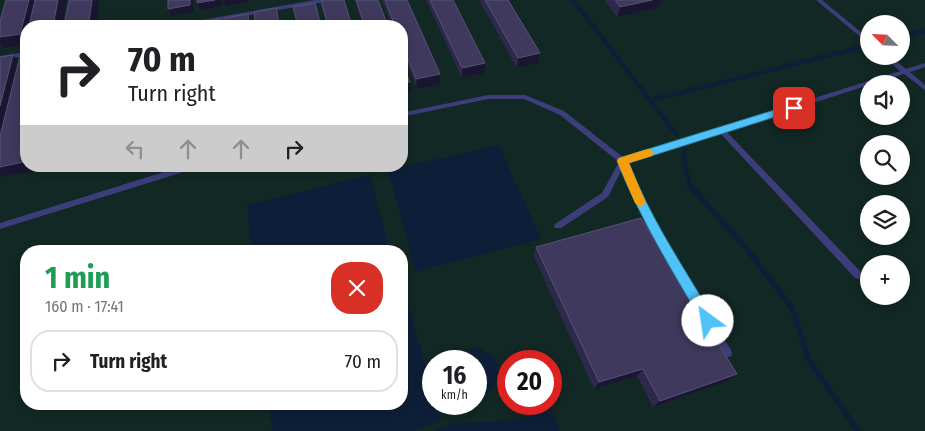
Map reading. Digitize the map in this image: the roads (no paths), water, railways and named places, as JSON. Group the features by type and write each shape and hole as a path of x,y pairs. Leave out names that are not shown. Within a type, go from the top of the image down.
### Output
{"lane":[{"path":"212,20 324,0"},
{"path":"819,0 860,34"},
{"path":"0,58 20,55"},
{"path":"896,65 925,88"},
{"path":"558,226 604,195 623,161 925,65"},
{"path":"408,114 488,97 525,97 562,113 623,161 634,190 651,224 728,353"},
{"path":"721,130 858,275"},
{"path":"0,226 174,172"}],"water":[{"path":"499,145 541,239 416,272 389,172 408,172 408,165"},
{"path":"370,175 388,245 251,245 247,205"},
{"path":"408,304 422,353 422,415 439,415 441,421 412,431 272,431 270,410 408,410"},
{"path":"487,352 497,363 497,382 487,392"},
{"path":"532,415 553,415 560,431 433,431 450,424 512,420"}],"waterway":[{"path":"573,0 676,134"},
{"path":"910,35 925,31"},
{"path":"651,100 860,48"},
{"path":"684,148 685,168 690,185"},
{"path":"689,184 750,253 792,308 809,360 858,431"}]}
